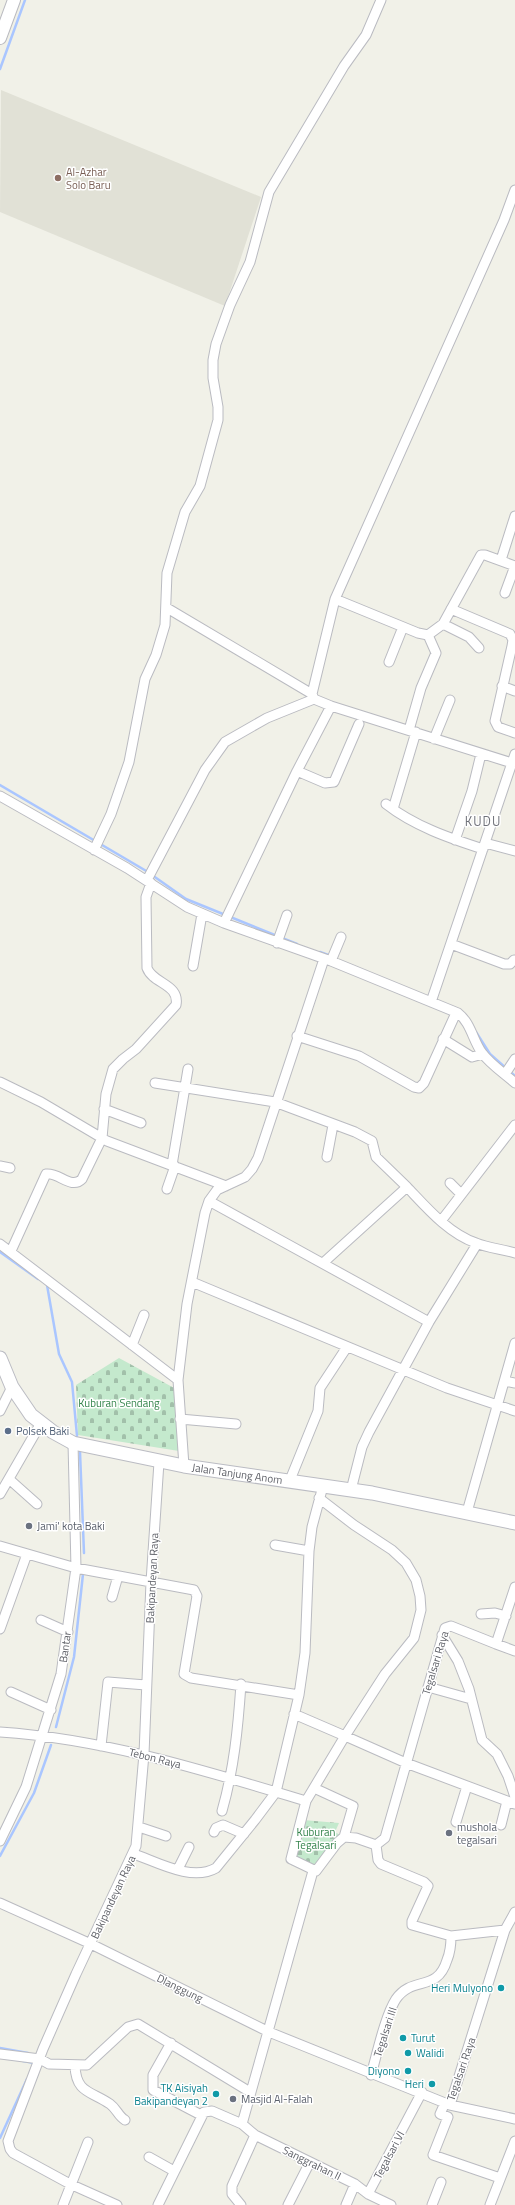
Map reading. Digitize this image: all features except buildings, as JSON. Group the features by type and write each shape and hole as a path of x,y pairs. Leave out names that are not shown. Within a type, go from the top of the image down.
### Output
{"main road":[{"name":"Jalan Tanjung Anom","path":"0,1358 12,1387 26,1409 41,1423 73,1443 160,1462 290,1480 321,1492 351,1490 467,1512 515,1523"}],"street":[{"path":"0,38 14,0"},
{"path":"96,846 129,762 135,738 145,679 161,643 167,608 165,587 173,548 185,512 200,486 218,420 218,407 213,378 213,360 216,344 230,305 250,262 269,192 344,66 366,35 381,0"},
{"path":"313,696 335,599 501,227 515,190"},
{"path":"501,560 515,516"},
{"path":"428,635 443,624 481,556 501,560 515,566 506,593"},
{"path":"335,599 403,627 428,635 436,653 421,688 413,731 389,807 424,826 455,840 515,851"},
{"path":"167,608 331,706 512,763"},
{"path":"451,609 510,634 513,640 513,646 494,721 498,727 515,733"},
{"path":"443,624 469,637 479,648"},
{"path":"389,662 403,627"},
{"path":"502,686 515,691"},
{"path":"11,1251 46,1174 52,1174 72,1183 79,1182 102,1138 104,1109 113,1069 136,1049 176,1005 176,994 152,975 147,968 146,897 149,878 205,770 225,742 267,718 313,696"},
{"path":"434,739 450,700"},
{"path":"226,918 297,771 331,706"},
{"path":"297,771 324,783 334,782 359,724"},
{"path":"455,840 472,791 481,754"},
{"path":"432,999 515,754"},
{"path":"0,796 96,846 149,878 187,907 202,914 226,918 432,999 456,1013 466,1022 483,1054 509,1069 515,1083"},
{"path":"193,966 202,914"},
{"path":"278,938 287,915"},
{"path":"184,1466 178,1380 192,1282 203,1220 209,1201 217,1190 245,1177 252,1169 297,1036 341,937"},
{"path":"451,944 504,964 510,964 514,960"},
{"path":"297,1036 359,1056 416,1088 424,1083 456,1013"},
{"path":"443,1039 472,1057 483,1054"},
{"path":"167,1189 174,1165 188,1069"},
{"path":"0,1082 41,1102 102,1138 226,1186"},
{"path":"155,1083 275,1102 355,1132 372,1141 376,1157 441,1221 461,1237 477,1244 515,1253"},
{"path":"104,1109 141,1124"},
{"path":"327,1157 333,1125"},
{"path":"441,1221 515,1125"},
{"path":"0,1166 10,1168"},
{"path":"450,1183 461,1194"},
{"path":"323,1263 406,1187"},
{"path":"209,1201 429,1322"},
{"path":"0,1244 178,1380"},
{"path":"351,1490 362,1447 429,1322 477,1244"},
{"path":"192,1282 402,1370 515,1411"},
{"path":"132,1345 144,1315"},
{"path":"467,1512 499,1405 515,1342"},
{"path":"290,1480 318,1411 320,1388 347,1347"},
{"path":"505,1381 515,1383"},
{"path":"0,1411 12,1387"},
{"path":"180,1419 236,1424"},
{"path":"0,1494 41,1423"},
{"name":"Bantar","path":"0,1841 26,1787 47,1736 51,1710 61,1674 78,1568 73,1443"},
{"name":"Bakipandeyan Raya","path":"70,2184 13,2153 8,2145 10,2136 40,2060 76,1974 134,1854 139,1827 144,1754 151,1582 160,1462"},
{"path":"9,1479 37,1504"},
{"path":"134,1854 178,1869 194,1872 211,1871 216,1868 244,1834 276,1792 299,1695 305,1653 308,1551 321,1492"},
{"path":"314,1788 353,1806 344,1837 337,1842 319,1869 313,1871 291,1859 306,1801 345,1736 385,1674 414,1638 421,1610 420,1596 416,1580 406,1563 392,1550 354,1525 321,1492"},
{"path":"275,1545 308,1551"},
{"path":"0,1546 78,1568 194,1590 196,1593 184,1674 191,1678 241,1684 299,1695"},
{"path":"0,1629 27,1554"},
{"path":"112,1597 118,1576"},
{"path":"515,1587 496,1644 515,1651"},
{"path":"481,1614 488,1613 506,1616"},
{"path":"41,1620 68,1632"},
{"name":"Tegalsari Raya","path":"376,1845 385,1838 444,1628 451,1626 496,1644"},
{"path":"442,1635 458,1661 472,1699 482,1740 497,1754 508,1776 512,1801 501,1825"},
{"path":"102,1746 108,1682 146,1685"},
{"path":"222,1811 231,1779 241,1684"},
{"path":"428,1687 472,1699"},
{"path":"11,1692 51,1710"},
{"path":"294,1714 406,1763 512,1801"},
{"name":"Tebon Raya","path":"0,1732 47,1736 144,1754 306,1801"},
{"path":"456,1822 467,1786"},
{"path":"214,1832 218,1826 222,1825 244,1834"},
{"path":"139,1827 166,1836"},
{"path":"344,1837 356,1838 376,1845 378,1860 381,1864 424,1882 428,1886 412,1921 412,1925 451,1936 505,1930"},
{"path":"178,1869 189,1847"},
{"path":"242,2124 313,1871"},
{"name":"Dlanggung","path":"0,1904 91,1944 269,2032"},
{"name":"Tegalsari Raya","path":"269,2032 371,2075 422,2092 448,2104 505,1930 514,1916"},
{"name":"Tegalsari III","path":"371,2075 391,2009 397,1998 405,1989 415,1984 433,1980 441,1975 449,1954 451,1936"},
{"path":"0,2054 40,2060 46,2064 75,2066 87,2065 128,2027 134,2024 141,2024 250,2092"},
{"path":"158,2205 201,2115 153,2090 153,2075 171,2043"},
{"path":"75,2066 78,2084 111,2104 119,2117 124,2120"},
{"name":"Tegalsari VI","path":"368,2194 422,2092"},
{"path":"500,2178 432,2155 448,2117 440,2114 448,2104 515,2119"},
{"name":"Sanggrahan II","path":"201,2115 204,2112 212,2111 242,2124 255,2135 355,2184 368,2194"},
{"path":"241,2205 232,2194 232,2186 255,2135"},
{"path":"490,2205 515,2141"},
{"path":"63,2205 70,2184 88,2142"},
{"path":"149,2157 174,2171"},
{"path":"288,2205 310,2162"},
{"path":"432,2205 441,2182"},
{"path":"70,2184 117,2205"},
{"path":"346,2205 355,2184"},
{"path":"368,2194 391,2205"}],"shaded area":[{"path":"1,90 261,197 225,306 0,212"}],"green space":[{"name":"Kuburan Sendang","path":"119,1358 176,1389 179,1451 78,1435 76,1385"},
{"name":"Kuburan Tegalsari","path":"303,1820 339,1823 335,1832 340,1835 313,1869 293,1858"}],"waterway":[{"path":"0,69 25,0"},
{"path":"0,785 148,872"},
{"path":"152,875 186,899 297,944"},
{"path":"320,952 331,956"},
{"path":"476,1032 490,1054 515,1076"},
{"path":"0,1252 38,1279"},
{"path":"47,1285 59,1354 72,1382 77,1436"},
{"path":"80,1452 84,1553"},
{"path":"56,1727 74,1657 83,1574"},
{"path":"0,1856 34,1793 51,1745"},
{"path":"0,2048 28,2053"},
{"path":"23,2061 34,2063 33,2065"},
{"path":"0,2138 27,2079"}],"place":[{"name":"Al-Azhar Solo Baru","path":"58,178"},
{"name":"Polsek Baki","path":"8,1431"},
{"name":"Jami' kota Baki","path":"29,1526"},
{"name":"mushola tegalsari","path":"449,1833"},
{"name":"Heri Mulyono","path":"501,1988"},
{"name":"Turut","path":"403,2038"},
{"name":"Walidi","path":"408,2053"},
{"name":"Diyono","path":"408,2071"},
{"name":"Heri","path":"432,2084"},
{"name":"TK Aisiyah Bakipandeyan 2","path":"216,2094"},
{"name":"Masjid Al-Falah","path":"233,2099"}],"district":[{"name":"KUDU","path":"483,821"}]}
